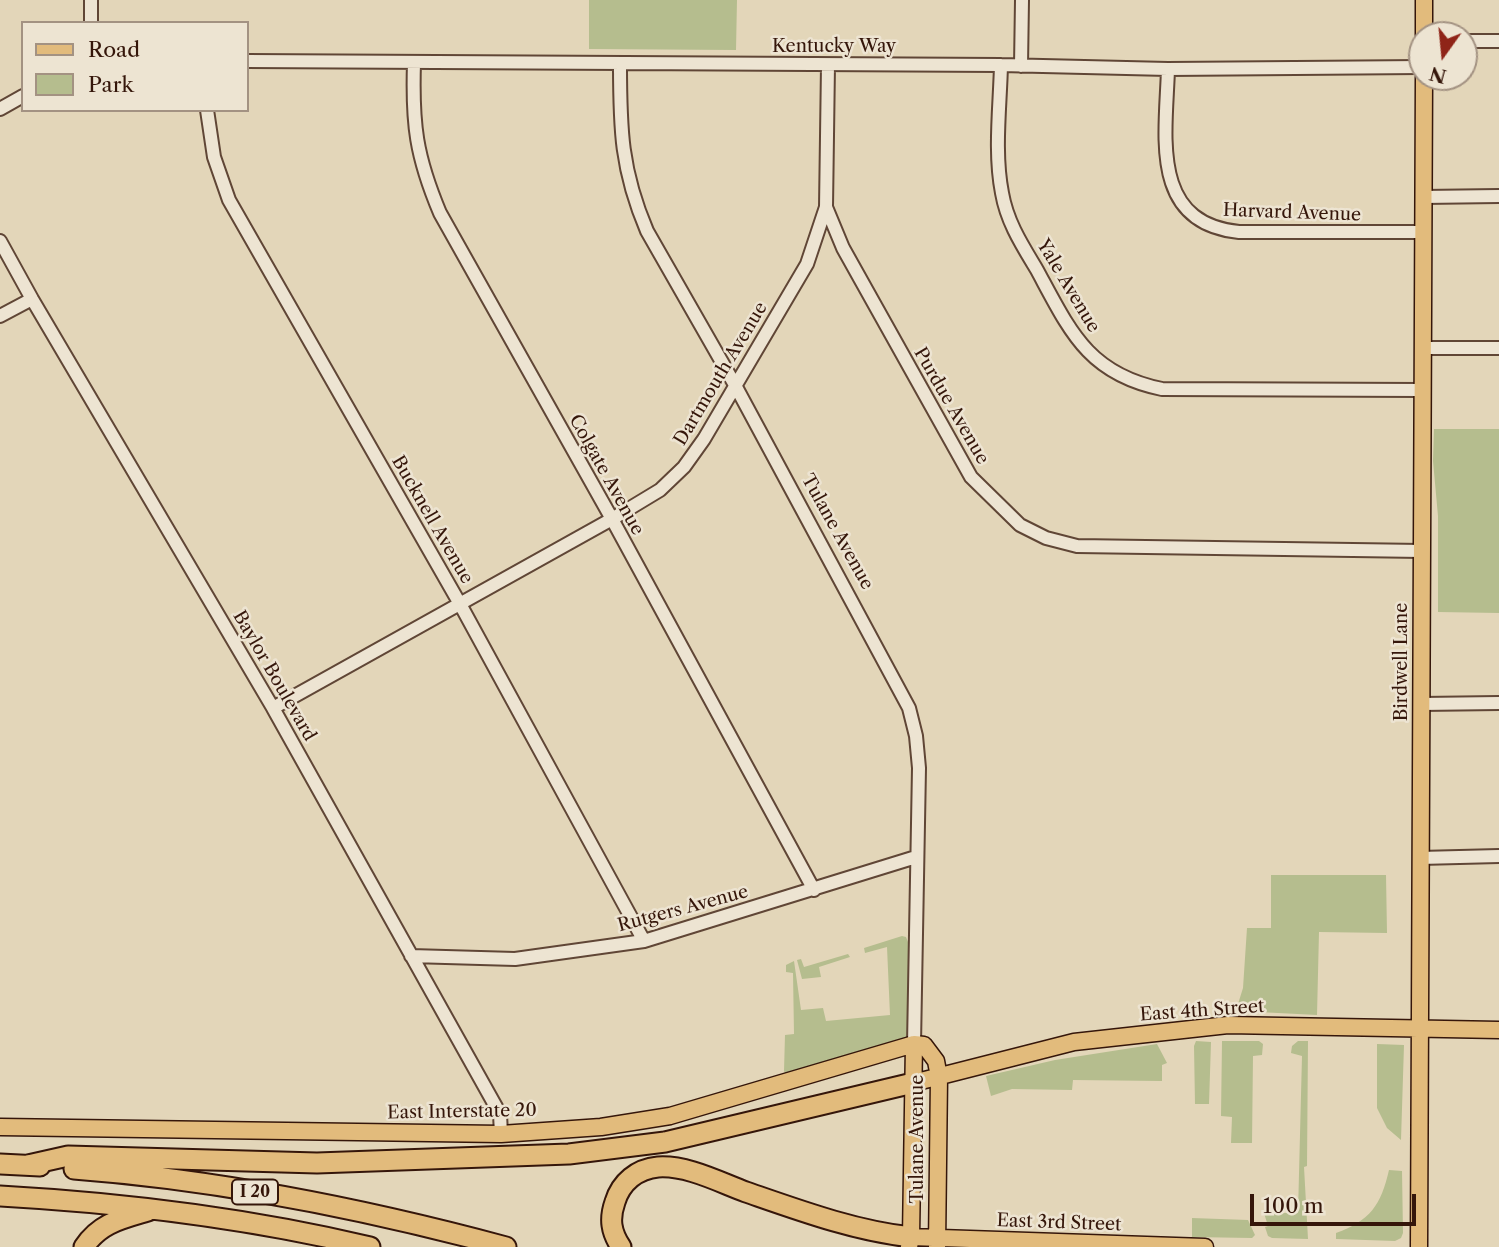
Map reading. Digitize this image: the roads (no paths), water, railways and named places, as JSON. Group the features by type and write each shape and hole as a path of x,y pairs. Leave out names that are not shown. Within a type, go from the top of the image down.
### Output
{"highway":[{"path":"28,1165 68,1156 317,1163 569,1154 665,1142 913,1083"},
{"name":"I 20","path":"0,1164 104,1171 257,1192 413,1224 506,1247"},
{"path":"621,1247 614,1237 611,1216 618,1193 633,1175 646,1169 661,1167 711,1179 910,1242"},
{"name":"I 20","path":"0,1196 155,1209 242,1221 370,1247"},
{"path":"84,1247 95,1232 106,1224 155,1209"}],"main road":[{"path":"1424,0 1424,21"},
{"name":"Birdwell Lane","path":"1419,1247 1424,91"},
{"name":"East 4th Street","path":"913,1083 1074,1042 1228,1024 1499,1030"},
{"name":"Tulane Avenue","path":"910,1242 914,1044 924,1045 936,1061 939,1077 937,1243"},
{"name":"East Interstate 20","path":"0,1126 501,1134 600,1127 670,1116 914,1044"},
{"name":"East 3rd Street","path":"910,1242 1205,1247"}],"street":[{"path":"91,21 92,0"},
{"path":"1021,66 1022,0"},
{"path":"1478,41 1499,41"},
{"name":"Kentucky Way","path":"248,61 1001,65 1168,69 1408,67"},
{"name":"Colgate Avenue","path":"414,63 413,107 416,142 425,176 440,213 612,519 814,890"},
{"name":"Tulane Avenue","path":"620,64 623,153 637,207 647,231 735,385 909,708 916,736 919,768 914,1044"},
{"name":"Purdue Avenue","path":"828,65 826,207 849,259 971,477 1020,525 1046,538 1077,545 1422,551"},
{"name":"Yale Avenue","path":"1001,65 999,167 1002,194 1010,223 1073,335 1096,359 1120,377 1162,389 1422,390"},
{"name":"Harvard Avenue","path":"1168,69 1165,156 1171,186 1182,205 1200,222 1219,230 1240,232 1423,232"},
{"path":"0,109 21,97"},
{"name":"Bucknell Avenue","path":"208,112 215,157 229,200 460,604 644,941"},
{"path":"1423,197 1499,196"},
{"name":"Dartmouth Avenue","path":"273,708 660,490 684,467 704,439 807,264 826,207"},
{"name":"Baylor Boulevard","path":"0,241 273,708 500,1114 501,1134"},
{"path":"0,316 32,299"},
{"path":"1423,348 1499,348"},
{"path":"1421,704 1499,704"},
{"path":"1420,858 1499,856"},
{"name":"Rutgers Avenue","path":"411,956 515,959 644,941 916,857"}]}
